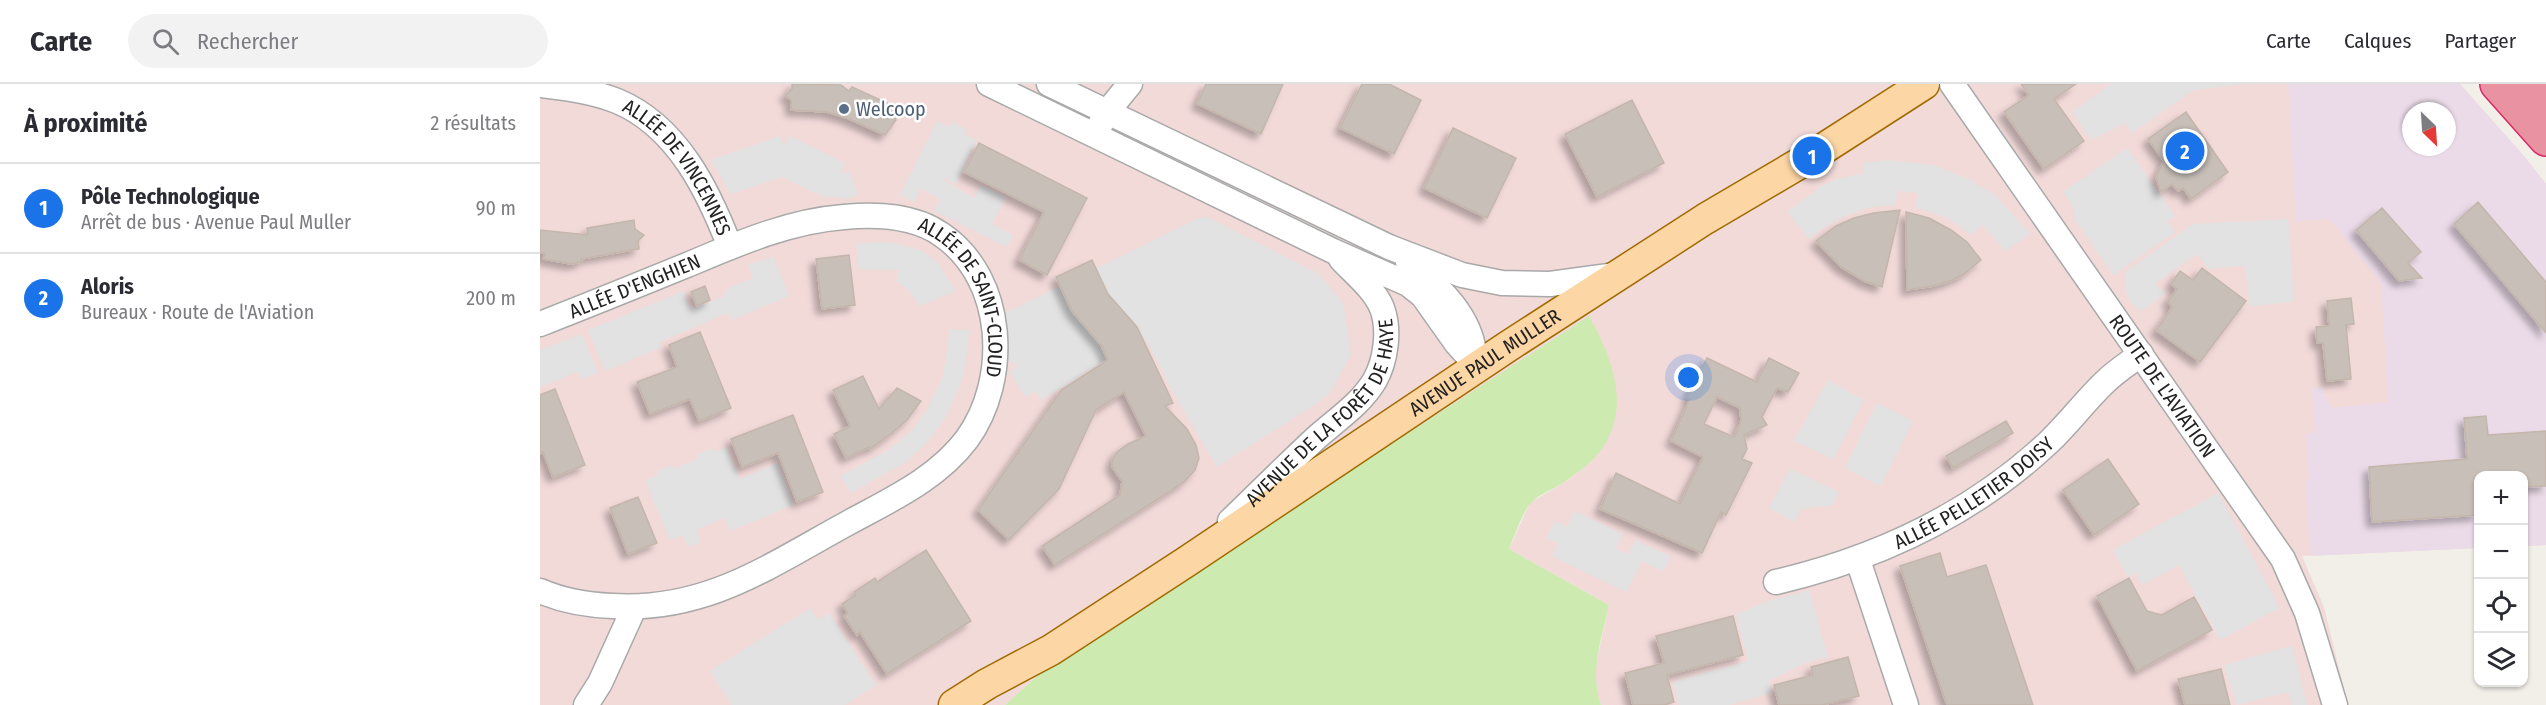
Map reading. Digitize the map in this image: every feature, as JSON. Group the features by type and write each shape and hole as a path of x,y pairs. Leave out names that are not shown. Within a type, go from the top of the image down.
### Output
{"highway":[{"path":"2497,84 2546,139"},
{"path":"2530,84 2546,102"}],"main road":[{"name":"AVENUE PAUL MULLER","path":"978,705 1051,650 1477,366 1619,274 1924,84"},
{"name":"AVENUE PAUL MULLER","path":"954,705 987,684 1051,650"}],"street":[{"name":"AVENUE DE LA FORÊT DE HAYE","path":"988,84 1333,251 1408,284 1423,296 1457,344 1477,366"},
{"path":"1049,84 1389,247 1462,275 1502,283 1550,284 1619,274"},
{"path":"1095,135 1107,112 1130,84"},
{"name":"ROUTE DE L'AVIATION","path":"1952,84 2283,559 2307,613 2335,705"},
{"name":"ALLÉE DE VINCENNES","path":"540,86 598,95 618,102 646,118 671,142 698,177 730,247"},
{"name":"ALLÉE DE SAINT-CLOUD","path":"540,591 556,598 592,605 634,608 679,603 721,591 915,486 949,459 967,439 987,402 992,384 995,352 994,328 991,309 971,264 943,235 929,228 885,215 841,217 794,225 730,247"},
{"name":"ALLÉE D'ENGHIEN","path":"540,324 730,247"},
{"path":"1389,247 1435,283 1449,300 1471,336 1477,366"},
{"name":"AVENUE DE LA FORÊT DE HAYE","path":"1186,562 1358,401 1374,381 1381,364 1386,339 1381,307 1368,286 1333,251"},
{"name":"ALLÉE PELLETIER DOISY","path":"1776,582 1858,560 1928,528 2000,483 2049,441 2106,380 2141,354"},
{"path":"1858,560 1906,705"},
{"path":"586,705 600,683 634,608"}],"shaded area":[{"path":"540,84 2460,84 2546,184 2546,545 2528,546 2528,471 2474,471 2474,548 2302,556 2324,607 2348,705 1601,705 1597,694 1595,669 1609,605 1509,549 1530,503 1568,480 1597,455 1610,434 1036,677 1005,705 540,705"},
{"path":"2111,84 2246,84 2194,90 2132,133 2125,123 2091,140 2072,112"},
{"path":"2288,84 2460,84 2546,184 2546,545 2528,546 2528,471 2474,471 2474,548 2311,556 2305,483 2309,477 2306,434 2315,432 2312,388 2321,387 2331,408 2388,402 2381,284 2330,219 2296,221"},
{"path":"937,121 949,127 952,122 967,130 965,135 977,140 956,184 944,178 943,180 974,198 981,185 1006,197 992,224 1013,235 1007,247 934,211 940,199 921,189 914,202 900,195"},
{"path":"780,136 784,146 790,136 844,163 840,174 849,171 858,195 847,199 824,197 782,177 731,194 711,160"},
{"path":"2127,148 2175,216 2167,221 2175,232 2113,275 2076,221 2071,204 2063,192"},
{"path":"1890,160 1933,165 1971,180 1996,196 2030,234 2005,251 1982,224 1972,235 1947,218 1915,207 1918,193 1897,191 1896,205 1871,207 1847,215 1809,239 1788,212 1820,187 1837,179 1864,173 1863,163"},
{"path":"1207,217 1319,274 1343,303 1351,355 1325,398 1217,467 1178,401 1144,336 1042,400 1035,391 1025,397 1010,372 1018,365 1007,361 1003,314 1199,218"},
{"path":"2288,219 2294,302 2250,306 2245,266 2209,269 2197,254 2155,284 2166,293 2141,311 2130,302 2125,288 2126,271 2193,224"},
{"path":"894,243 922,251 937,262 956,291 920,306 909,290 896,281 899,270 859,269 856,244"},
{"path":"773,256 789,296 732,320 728,313 666,339 659,343 660,348 605,371 588,330 684,291 688,305 694,308 723,297 728,288 753,278 748,265"},
{"path":"950,329 969,330 962,380 946,417 930,439 906,462 851,493 840,476 890,449 913,429 928,408 943,376"},
{"path":"582,334 598,373 581,379 578,372 540,387 540,350"},
{"path":"1828,380 1864,400 1833,459 1794,441"},
{"path":"1877,403 1913,421 1881,486 1845,468"},
{"path":"726,447 740,479 777,463 794,505 730,531 724,518 696,530 701,542 689,547 683,535 670,540 645,480 658,475 657,471 672,465 674,469 699,458 698,455 712,448 714,452"},
{"path":"1790,469 1839,492 1833,505 1801,509 1794,522 1769,508"},
{"path":"2218,493 2280,608 2220,640 2179,565 2142,585 2136,573 2128,577 2113,550"},
{"path":"1575,511 1623,534 1616,549 1628,554 1636,540 1671,557 1663,572 1642,561 1626,592 1552,556 1558,544 1546,538 1555,521 1567,527"},
{"path":"1809,590 1828,657 1805,663 1769,681 1772,693 1728,705 1679,705 1673,682 1748,661 1736,614 1768,601"},
{"path":"810,608 818,620 829,613 876,685 845,705 732,705 710,671"},
{"path":"2292,646 2307,705 2292,705 2288,692 2237,705 2224,665"}],"green space":[{"path":"1589,316 1612,367 1617,402 1615,420 1609,437 1592,461 1531,503 1509,549 1609,605 1596,668 1601,705 1005,705 1036,677 1083,644"}],"building":[{"name":"Welcoop","path":"792,84 841,85 849,91 852,87 898,108 894,117 896,120 885,135 827,112 791,110 791,100 785,95 792,89"},
{"path":"1206,84 1283,84 1261,134 1197,104"},
{"path":"1362,84 1389,84 1421,100 1394,154 1340,128"},
{"path":"2021,84 2076,84 2054,99 2084,141 2044,169 2004,112 2029,95"},
{"path":"1632,100 1664,163 1597,197 1565,134"},
{"path":"2186,112 2228,172 2191,199 2183,188 2178,191 2172,184 2161,192 2156,177 2164,161 2148,139"},
{"path":"1453,128 1516,158 1487,218 1424,188"},
{"path":"979,143 1087,198 1047,275 1019,260 1044,212 964,172"},
{"path":"2478,202 2546,282 2546,333 2454,224"},
{"path":"2382,208 2421,252 2408,263 2422,278 2399,281 2356,230"},
{"path":"1900,210 1882,287 1864,281 1841,267 1816,241 1836,226 1854,218"},
{"path":"1906,212 1929,218 1951,230 1967,242 1981,260 1963,275 1950,281 1907,290"},
{"path":"634,220 635,229 644,235 638,241 639,249 581,259 582,262 571,264 543,259 545,254 540,252 540,230 588,235 587,228"},
{"path":"849,255 855,305 822,309 816,259"},
{"path":"1092,260 1108,294 1137,327 1173,403 1165,406 1187,429 1196,445 1199,458 1195,470 1183,483 1055,565 1042,546 1120,495 1122,481 1112,467 1112,461 1117,452 1146,436 1124,392 1096,410 1059,489 1009,540 978,510 1061,390 1108,360 1101,345 1072,311 1056,277"},
{"path":"2202,268 2246,301 2200,362 2156,330 2172,308 2168,301 2177,289 2171,284 2180,271 2193,280"},
{"path":"705,286 710,300 697,306 691,292"},
{"path":"2351,298 2354,324 2346,325 2351,379 2327,381 2323,343 2317,343 2316,327 2329,326 2327,301"},
{"path":"700,332 731,408 699,421 690,399 650,414 637,382 677,367 669,345"},
{"path":"1707,358 1757,382 1769,358 1799,373 1788,392 1777,388 1762,417 1767,425 1744,435 1747,449 1742,459 1752,463 1726,515 1721,512 1702,553 1600,509 1616,473 1680,504 1703,457 1671,441 1690,399 1687,398","holes":["1717,397 1740,408 1741,421 1734,437 1704,424"]},
{"path":"863,376 879,409 897,388 921,401 907,420 891,434 870,449 869,447 846,458 834,434 850,426 833,390"},
{"path":"555,389 585,465 553,477 543,452 540,454 540,395"},
{"path":"793,415 823,492 797,502 778,453 742,467 731,439"},
{"path":"2486,416 2488,435 2546,431 2546,486 2528,487 2528,471 2474,471 2474,515 2372,522 2369,467 2467,459 2464,418"},
{"path":"2006,421 2013,433 1953,468 1946,456"},
{"path":"2108,459 2139,504 2094,535 2063,490"},
{"path":"638,497 657,543 628,554 610,508"},
{"path":"926,550 971,621 887,674 860,632 857,635 844,616 848,613 842,604 856,595 854,592 875,578 877,582"},
{"path":"1940,553 1947,577 1986,565 2033,705 1947,705 1900,566"},
{"path":"2129,578 2147,611 2162,615 2194,597 2212,630 2137,671 2097,596"},
{"path":"1733,616 1743,655 1667,675 1674,702 1664,705 1633,705 1625,673 1664,663 1656,636"},
{"path":"1848,657 1859,696 1822,705 1779,705 1774,685 1813,675 1811,667"},
{"path":"2221,669 2230,705 2185,705 2178,679"}],"place":[{"name":"Welcoop","path":"844,109"},
{"name":"Aloris","path":"2185,151"},
{"name":"Pôle Technologique","path":"1812,156"}]}
